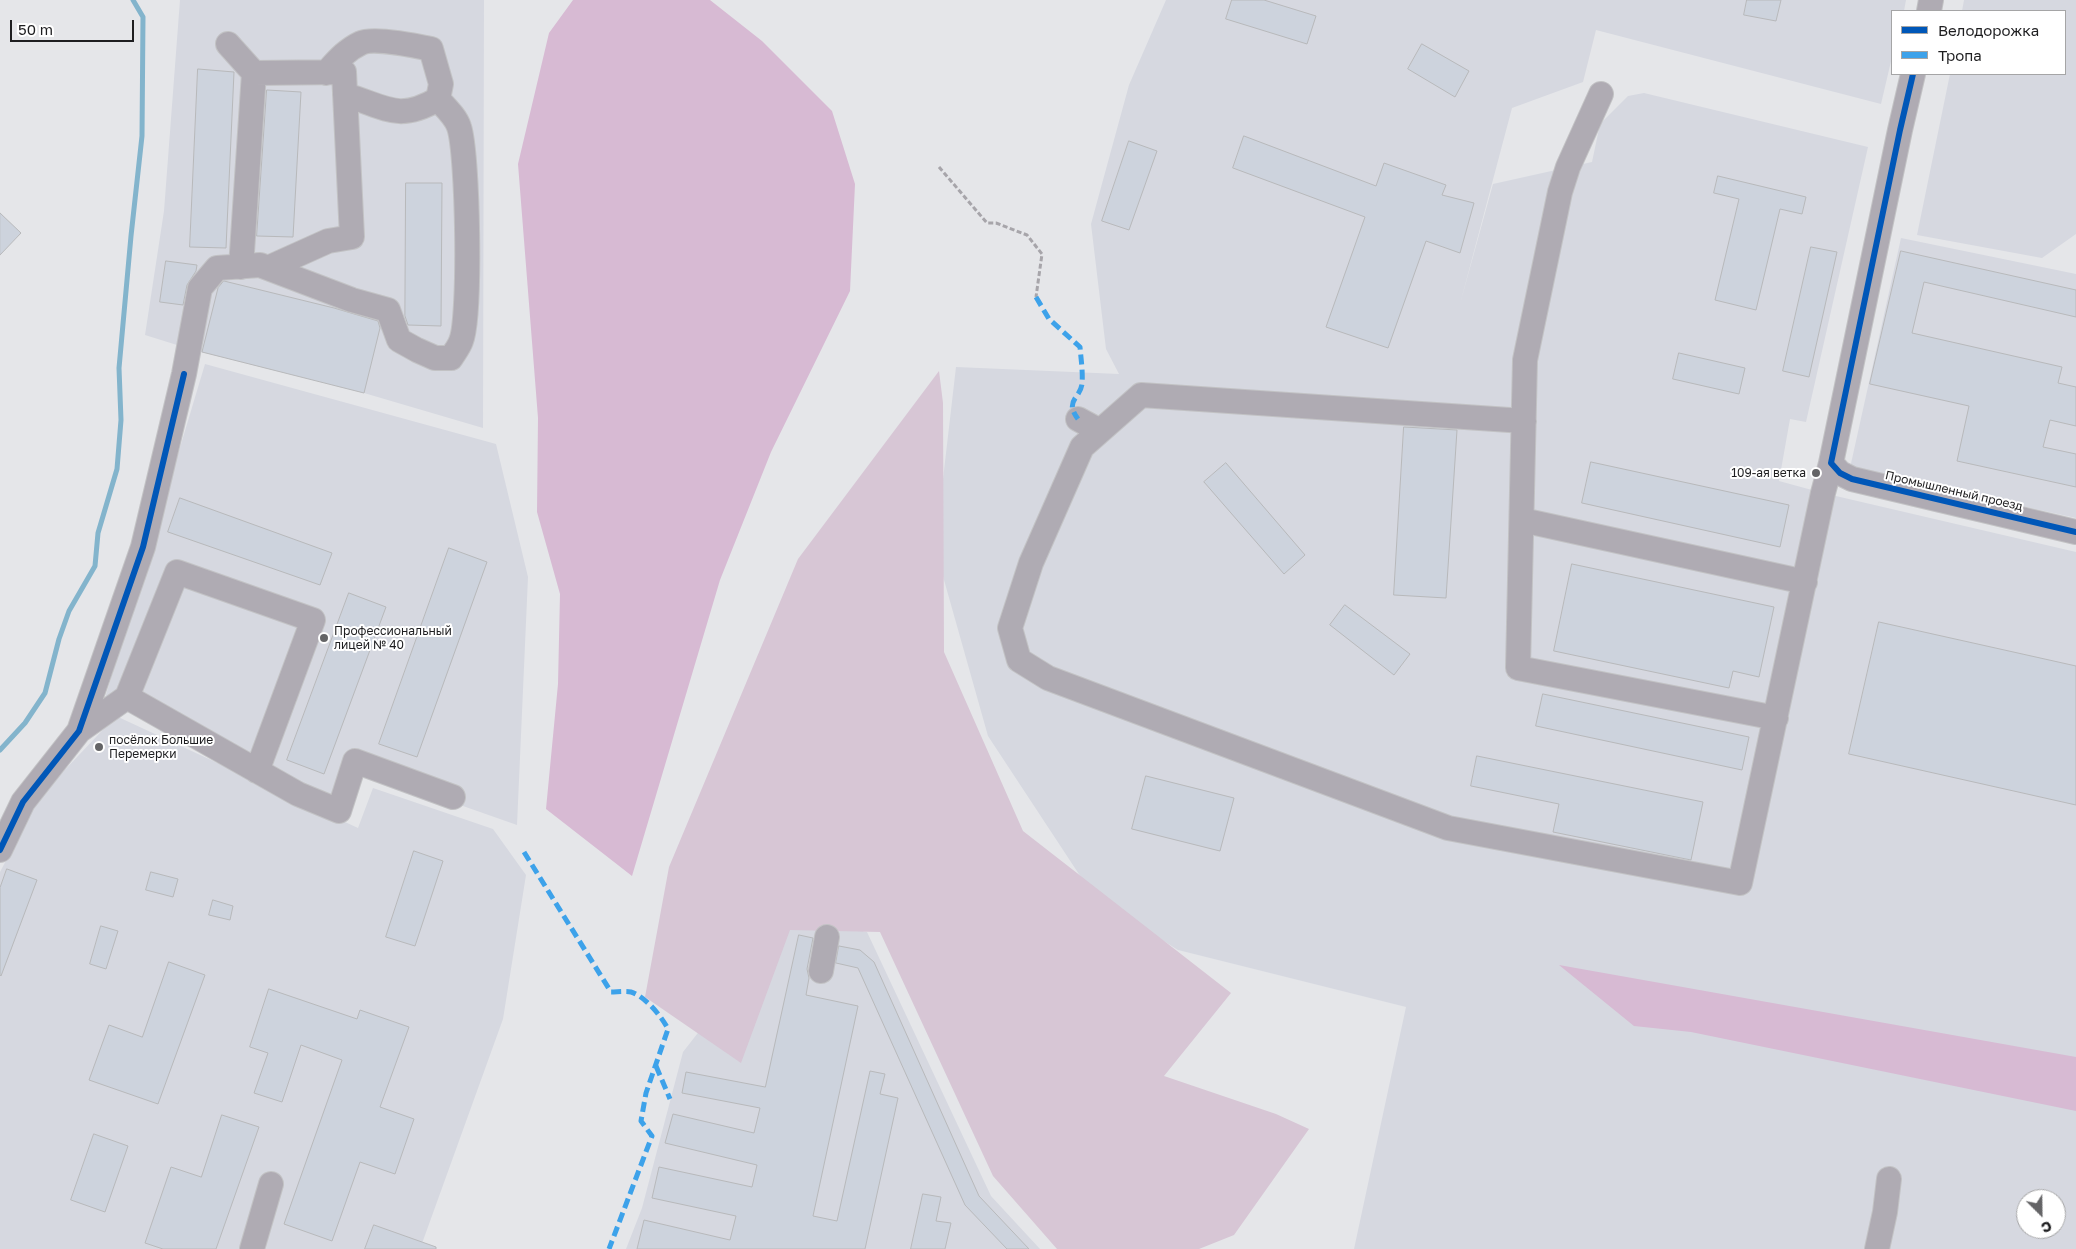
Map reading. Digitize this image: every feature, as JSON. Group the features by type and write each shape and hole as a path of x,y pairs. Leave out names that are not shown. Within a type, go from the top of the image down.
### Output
{"street":[{"path":"326,72 345,52 364,42 407,44 431,49 441,84 438,99 422,109 400,113 345,95"},
{"path":"228,44 254,73 241,266"},
{"path":"254,73 344,72 352,237 328,241 268,268"},
{"path":"1524,421 1141,395 1082,447 1030,563 1010,628 1019,660 1048,678 1448,828 1740,883 1832,463 1913,75"},
{"path":"1601,94 1568,167 1560,192 1526,360 1518,668 1776,718"},
{"path":"79,731 143,547 184,374 200,288 217,268 260,265 352,300 388,310 399,340 435,358 451,358 461,341 466,314 466,227 463,149 459,126 438,99"},
{"path":"1078,419 1100,431"},
{"name":"Промышленный проезд","path":"1832,463 1840,473 1852,479 2076,532"},
{"path":"1522,520 1805,582"},
{"path":"0,850 23,802 79,731 126,697 177,572 313,620 257,771"},
{"path":"126,697 298,794 340,811 355,761 453,797"},
{"path":"821,972 827,937"},
{"path":"1877,1249 1885,1212 1889,1179"},
{"path":"252,1249 271,1184"}],"path":[{"path":"939,166 987,223 996,222 1027,235 1042,254 1036,297"}],"shaded area":[{"path":"180,0 484,0 483,428 364,393 193,350 145,335 164,211"},
{"path":"573,0 710,0 762,41 832,111 855,184 850,291 771,452 720,580 632,876 546,809 558,684 560,594 537,512 538,418 518,164 549,33"},
{"path":"1166,0 1906,0 1904,10 1891,10 1891,61 1881,104 1596,30 1583,82 1512,108 1460,304 1493,184 1592,162 1600,124 1628,96 1644,93 1868,147 1806,422 1790,419 1779,481 2076,552 2076,1249 1354,1249 1406,1007 1178,950 1094,897 988,736 935,548 956,367 1119,374 1106,349 1091,224 1129,85"},
{"path":"1964,0 2076,0 2076,234 2042,258 1917,235 1950,75 2066,75 2066,10 1962,10"},
{"path":"1901,238 2076,274 2076,518 1850,468"},
{"name":"Профессиональный лицей № 40","path":"205,364 496,444 528,577 517,825 352,767 334,800 105,698"},
{"path":"939,371 943,403 944,652 1023,831 1231,993 1164,1076 1276,1114 1309,1129 1234,1235 1199,1249 1057,1249 993,1176 880,932 790,930 741,1063 645,997 669,867 798,559"},
{"path":"116,716 358,828 373,788 493,829 526,875 503,1019 420,1249 0,1249 0,872 40,796"},
{"path":"791,914 867,932 991,1196 1040,1249 626,1249 642,1208 683,1052"},
{"path":"1559,965 2076,1057 2076,1111 1691,1032 1634,1026"}],"building":[{"path":"1232,0 1264,0 1316,16 1307,44 1226,19"},
{"path":"1747,0 1781,0 1776,21 1744,15"},
{"path":"1422,44 1469,71 1455,97 1408,69"},
{"path":"198,69 234,72 226,248 190,247"},
{"path":"267,90 301,92 293,237 257,236"},
{"path":"1244,136 1376,186 1384,163 1446,185 1442,195 1474,203 1460,253 1426,241 1388,348 1326,327 1365,217 1233,168"},
{"path":"1129,141 1157,151 1129,230 1102,221"},
{"path":"1718,176 1806,197 1802,214 1780,209 1756,310 1715,300 1739,199 1714,193"},
{"path":"406,183 442,183 441,326 408,325 405,316"},
{"path":"0,213 21,233 0,255"},
{"path":"1811,247 1837,252 1809,377 1783,371"},
{"path":"1901,251 2076,290 2076,317 1924,282 1912,333 2062,367 2058,383 2076,387 2076,426 2050,420 2043,447 2076,454 2076,487 1957,461 1969,406 1870,384"},
{"path":"166,261 197,265 196,271 187,285 183,305 160,302"},
{"path":"224,281 334,308 378,321 380,328 364,393 202,352 218,288"},
{"path":"1679,353 1745,368 1739,394 1673,379"},
{"path":"1404,427 1457,430 1446,598 1394,595"},
{"path":"1591,462 1789,505 1780,547 1582,503"},
{"path":"1226,463 1305,555 1284,574 1204,482"},
{"path":"180,498 332,553 320,585 168,532"},
{"path":"449,548 487,562 417,757 379,744"},
{"path":"1572,564 1774,607 1759,677 1733,671 1729,688 1554,651"},
{"path":"349,593 386,607 324,774 287,760"},
{"path":"1345,605 1410,654 1394,675 1330,625"},
{"path":"1879,622 2076,666 2076,805 1849,754"},
{"path":"1543,694 1749,737 1742,770 1536,726"},
{"path":"1477,756 1703,802 1691,860 1553,832 1559,804 1471,786"},
{"path":"1146,776 1234,798 1220,851 1132,829"},
{"path":"414,851 443,861 415,946 386,937"},
{"path":"7,869 37,880 1,976 0,888"},
{"path":"151,872 178,879 173,897 146,890"},
{"path":"213,900 233,906 230,920 209,915"},
{"path":"101,926 118,931 106,969 90,964"},
{"path":"799,935 813,938 807,969 809,978 806,995 858,1006 813,1216 837,1221 870,1071 885,1074 880,1094 898,1098 865,1249 637,1249 644,1220 730,1240 736,1216 652,1198 659,1167 752,1187 757,1165 665,1143 673,1114 754,1133 760,1108 682,1093 686,1072 765,1087"},
{"path":"839,946 860,950 874,962 979,1196 1029,1249 1007,1249 965,1205 858,968 836,963"},
{"path":"169,962 205,975 158,1104 89,1080 109,1025 142,1037"},
{"path":"269,989 357,1019 360,1010 409,1027 380,1107 414,1119 395,1174 360,1162 332,1241 284,1224 342,1060 301,1045 282,1102 254,1093 268,1053 250,1047"},
{"path":"222,1115 259,1127 216,1249 163,1249 145,1243 171,1167 201,1177"},
{"path":"94,1134 128,1146 105,1212 71,1200"},
{"path":"923,1194 941,1197 936,1221 951,1223 945,1249 911,1249"},
{"path":"374,1225 436,1247 436,1249 365,1249"}],"waterway":[{"path":"0,750 25,723 45,693 59,639 69,611 95,566 98,533 117,469 121,420 119,368 142,136 143,17 133,0"}],"marked path":[{"path":"1036,297 1049,319 1080,347 1082,384 1072,408 1078,419"},
{"path":"524,852 611,992 631,992 636,994 647,1002 668,1029 646,1093 641,1121 652,1136 609,1249"},
{"path":"656,1066 670,1099"}],"cycle path":[{"path":"1913,75 1831,463 1840,473 1852,479 2076,532"},
{"path":"0,850 23,802 79,731 143,547 184,374"}],"place":[{"name":"109-ая ветка","path":"1816,473"},
{"name":"Профессиональный лицей № 40","path":"324,638"},
{"name":"посёлок Большие Перемерки","path":"99,747"}]}
